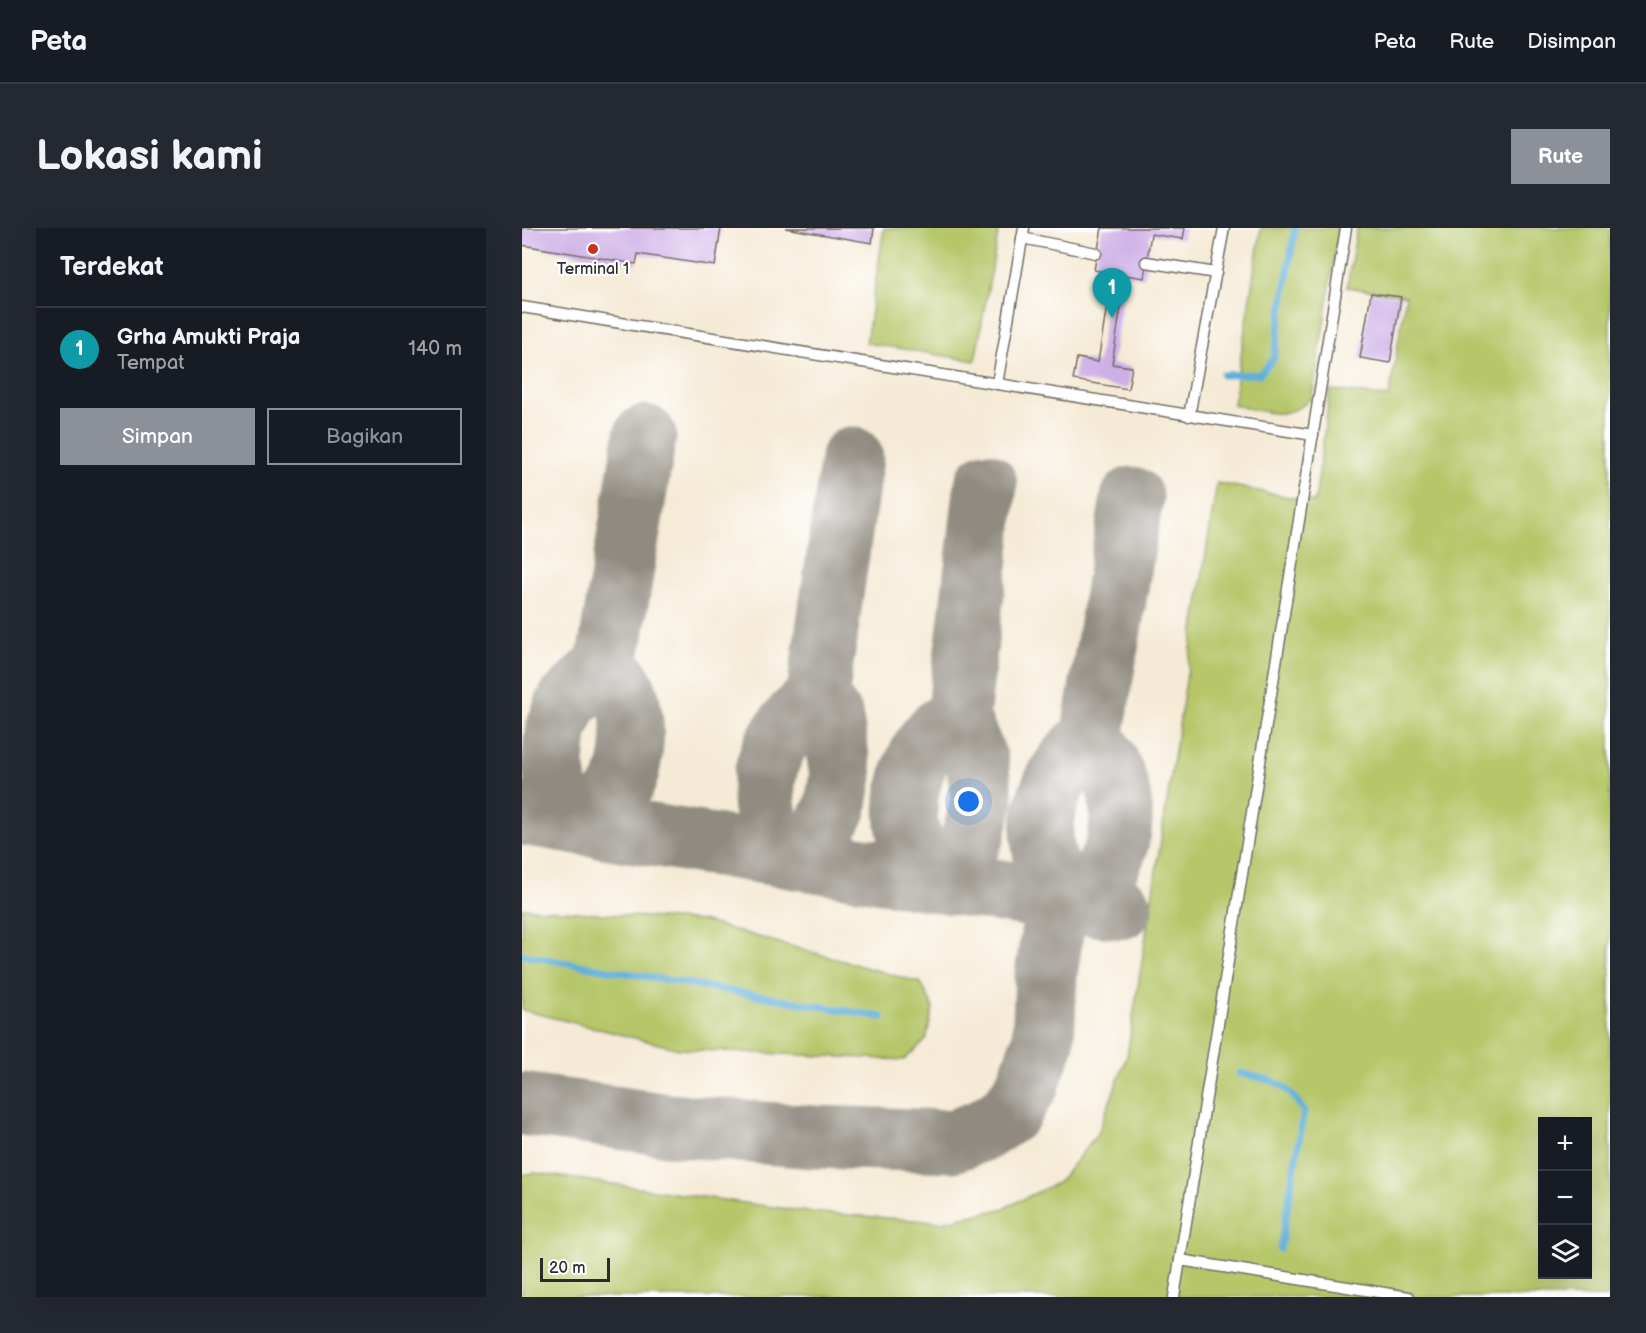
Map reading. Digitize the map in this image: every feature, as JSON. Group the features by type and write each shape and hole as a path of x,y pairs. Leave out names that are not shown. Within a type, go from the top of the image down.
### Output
{"lane":[{"path":"1189,416 1224,228"},
{"path":"1174,1297 1346,228"},
{"path":"997,384 1023,233 1096,253"},
{"path":"1146,262 1216,273"},
{"path":"522,307 1313,435"},
{"path":"1180,1260 1408,1297"}],"green space":[{"path":"884,228 999,228 975,361 866,343"},
{"path":"1261,228 1339,228 1312,398 1302,406 1283,413 1265,412 1233,405"},
{"path":"1357,228 1610,228 1610,1297 522,1297 522,1175 535,1173 808,1212 941,1222 1002,1209 1059,1182 1098,1133 1127,1056 1217,483 1315,502 1330,390 1389,397 1406,296 1347,287"},
{"path":"522,908 702,921 921,983 933,1008 926,1040 904,1060 679,1049 522,1010"}],"building":[{"path":"522,228 721,228 715,266 638,254 636,264 522,245"},
{"path":"785,228 874,228 872,243"},
{"path":"1102,228 1185,228 1183,239 1151,234 1144,278 1126,275 1112,364 1132,367 1128,389 1073,380 1077,358 1098,362 1112,273 1094,270"},
{"path":"1371,293 1401,297 1390,363 1360,358"}],"waterway":[{"path":"1223,375 1260,374 1274,358 1295,228"},
{"path":"522,955 882,1017"},
{"path":"1239,1073 1270,1080 1284,1087 1304,1112 1280,1249"}],"taxiway":[{"path":"607,664 625,691 629,704 633,734 629,766 618,794 609,804 577,823 558,795 553,764 556,731 567,703 607,664 645,436"},
{"path":"817,698 803,710 782,735 774,749 764,780 768,827 772,839 778,848 796,858 816,845 835,809 841,776 832,718 817,698 852,458"},
{"path":"958,717 938,730 923,750 912,774 907,799 907,824 911,840 938,881 960,863 974,833 982,800 977,761 958,717 986,484"},
{"path":"1081,902 1098,882 1110,862 1118,842 1121,822 1120,801 1115,780 1106,759 1092,737 1132,498"},
{"path":"1068,900 1046,861 1042,830 1044,815 1061,772 1070,759 1092,737"},
{"path":"522,814 1057,900 1121,908"},
{"path":"522,1104 668,1125 814,1137 953,1141 983,1130 1010,1112 1028,1084 1043,1042 1046,975 1057,900"}],"place":[{"name":"Terminal 1","path":"593,249"},
{"name":"Grha Amukti Praja","path":"1112,318"}]}
